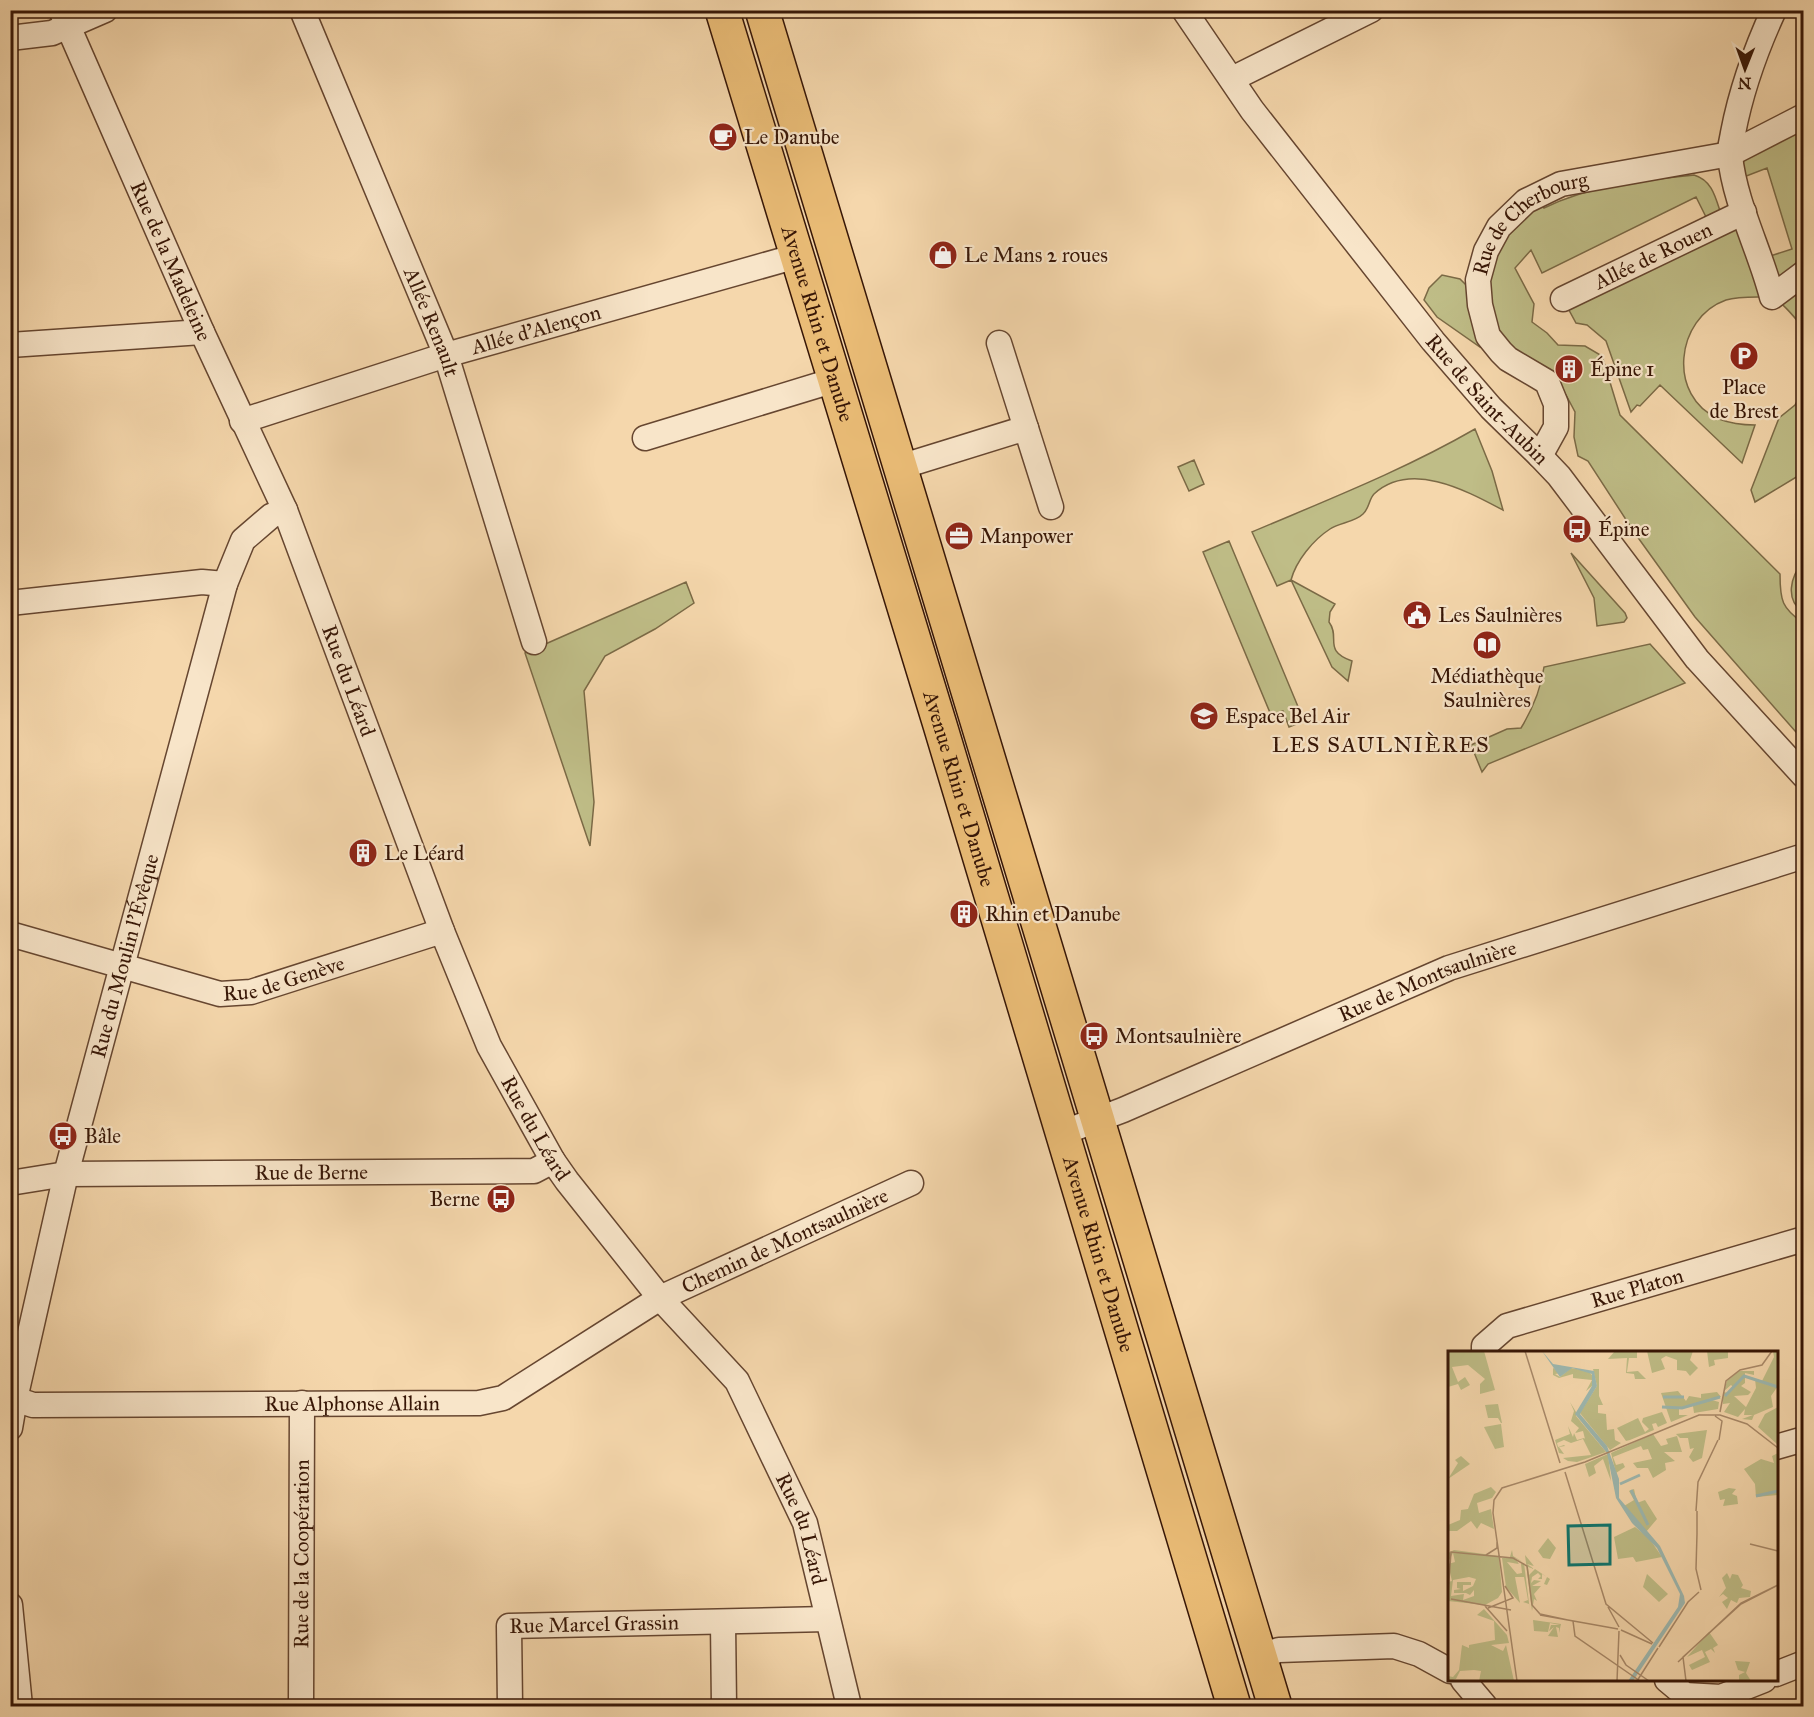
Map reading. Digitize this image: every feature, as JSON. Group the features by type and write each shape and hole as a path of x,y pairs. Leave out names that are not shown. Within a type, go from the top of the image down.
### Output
{"main road":[{"name":"Avenue Rhin et Danube","path":"722,10 1234,1707"},
{"name":"Avenue Rhin et Danube","path":"762,10 1275,1707"}],"street":[{"path":"10,38 52,33 65,19 105,10"},
{"name":"Allée Renault","path":"302,10 446,355 534,642"},
{"name":"Rue de Saint-Aubin","path":"1184,10 1252,110 1433,341 1491,408 1559,476 1697,659 1803,776"},
{"path":"1232,79 1371,10"},
{"path":"1774,10 1738,110 1730,154 1744,212 1766,272 1772,297 1803,273"},
{"name":"Rue de la Madeleine","path":"65,19 202,332 285,510"},
{"name":"Rue de Cherbourg","path":"1540,456 1556,427 1556,404 1547,382 1508,359 1488,336 1480,305 1478,280 1486,251 1499,227 1526,201 1561,184 1730,154 1803,116"},
{"name":"Allée de Rouen","path":"1563,299 1744,212"},
{"name":"Allée d'Alençon","path":"242,421 446,355 797,256"},
{"path":"10,345 202,332"},
{"path":"999,343 1051,507"},
{"path":"645,438 835,380"},
{"path":"900,467 1026,428"},
{"name":"Rue du Moulin l'Évêque","path":"10,1428 66,1174 225,584 243,540 271,516 285,510"},
{"name":"Rue du Léard","path":"285,510 442,931 489,1046 553,1161 660,1298 737,1381 805,1523 849,1707"},
{"path":"10,603 202,582 225,584"},
{"name":"Rue de Montsaulnière","path":"1062,1133 1449,968 1803,856"},
{"name":"Rue de Genève","path":"10,934 220,994 252,992 442,931"},
{"name":"Rue de Berne","path":"10,1183 66,1174 534,1171 553,1161"},
{"name":"Chemin de Montsaulnière","path":"660,1298 911,1183"},
{"name":"Rue Platon","path":"1484,1351 1484,1346 1507,1326 1803,1239"},
{"name":"Rue Alphonse Allain","path":"15,1399 33,1405 479,1402 502,1398 660,1298"},
{"name":"Rue de la Coopération","path":"301,1707 302,1403"},
{"path":"1778,1447 1803,1439"},
{"path":"10,1605 20,1707"},
{"name":"Rue Marcel Grassin","path":"510,1707 509,1626 827,1619"},
{"path":"723,1623 724,1707"},
{"path":"1259,1656 1279,1650 1394,1646 1419,1653 1448,1670"},
{"path":"1778,1673 1803,1663"},
{"path":"1464,1681 1485,1707"},
{"path":"1668,1681 1684,1695 1721,1697 1761,1681"}],"shaded area":[{"path":"1803,116 1804,213 1799,226 1804,241 1803,330 1780,302 1772,297 1730,299 1709,309 1696,323 1688,340 1684,358 1685,376 1691,394 1702,408 1724,421 1755,425 1742,463 1660,385 1631,412 1606,341 1587,325 1576,323 1563,299 1744,212 1761,259 1792,249 1767,168 1736,180 1730,154"},
{"path":"1694,175 1708,184 1720,211 1709,223 1696,197 1542,273 1531,250 1515,268 1534,304 1532,322 1558,345 1585,346 1602,356 1620,415 1780,574 1782,597 1786,608 1803,623 1803,740 1695,617 1634,532 1588,461 1578,456 1574,437 1575,412 1566,395 1493,351 1480,347 1437,317 1424,300 1429,288 1442,275 1460,279 1472,291 1486,251 1538,202 1544,208 1598,189"},
{"path":"1803,392 1803,473 1755,502 1751,490 1779,418 1795,405"},
{"path":"1475,429 1492,471 1503,510 1439,482 1405,479 1389,484 1374,494 1367,509 1360,517 1334,527 1317,539 1301,558 1291,580 1277,586 1252,532 1393,471"},
{"path":"1194,460 1204,484 1189,491 1178,467"},
{"path":"1229,541 1304,721 1289,727 1283,711 1271,715 1203,552"},
{"path":"1571,553 1625,613 1627,618 1624,622 1597,626 1594,598"},
{"path":"1803,562 1803,612 1794,601 1791,588 1795,574"},
{"path":"1291,580 1335,604 1330,612 1329,622 1337,653 1352,661 1348,681 1332,667"},
{"path":"686,582 694,603 655,629 605,656 584,691 594,802 590,846 525,653"},
{"path":"1650,644 1685,683 1488,764 1482,772 1471,745 1507,729 1521,728 1536,699 1544,667"}],"place":[{"name":"Le Danube","path":"723,137"},
{"name":"Le Mans 2 roues","path":"943,255"},
{"name":"Place de Brest","path":"1744,356"},
{"name":"Épine 1","path":"1569,369"},
{"name":"Épine","path":"1577,529"},
{"name":"Manpower","path":"959,536"},
{"name":"Les Saulnières","path":"1417,615"},
{"name":"Médiathèque Saulnières","path":"1487,645"},
{"name":"Espace Bel Air","path":"1204,716"},
{"name":"Le Léard","path":"363,853"},
{"name":"Rhin et Danube","path":"964,914"},
{"name":"Montsaulnière","path":"1094,1036"},
{"name":"Bâle","path":"63,1136"},
{"name":"Berne","path":"501,1199"}],"district":[{"name":"LES SAULNIÈRES","path":"1381,744"}]}
